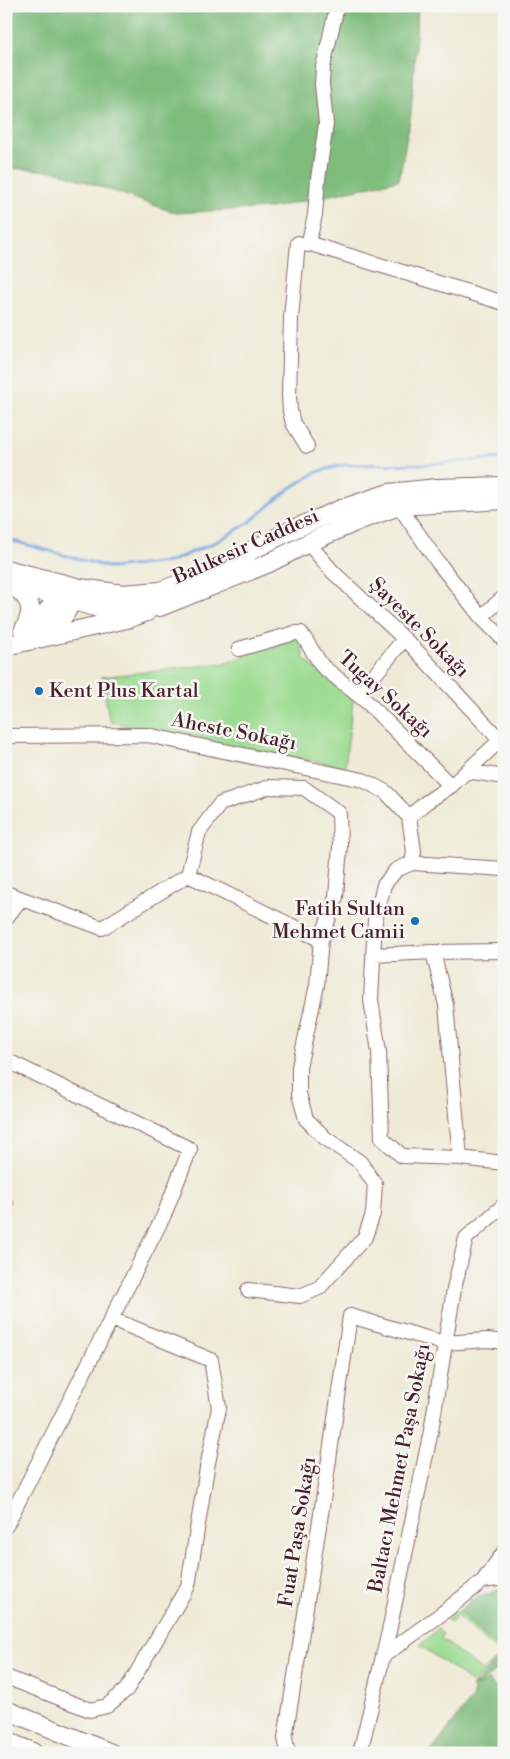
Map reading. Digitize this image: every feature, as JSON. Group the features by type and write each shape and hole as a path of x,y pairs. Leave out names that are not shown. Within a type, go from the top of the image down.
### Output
{"highway":[{"path":"6,1742 32,1753"}],"main road":[{"name":"Balıkesir Caddesi","path":"160,599 296,528 388,493 437,488 504,486"},
{"name":"Balıkesir Caddesi","path":"7,577 65,593 98,608 160,599 267,564 360,520 399,506 504,500"},
{"path":"7,577 24,594 30,604 28,635"},
{"path":"28,635 65,593"},
{"path":"6,644 28,635 127,620 160,599"},
{"path":"6,1710 111,1753"}],"street":[{"path":"307,446 293,423 289,396 291,318 315,214 326,124 322,84 323,67 337,6"},
{"path":"307,244 504,303"},
{"path":"399,506 437,561 480,617 504,640"},
{"name":"Şayeste Sokağı","path":"308,543 333,572 404,638 502,740"},
{"path":"480,617 504,597"},
{"name":"Tugay Sokağı","path":"239,649 294,633 301,633 322,666 358,695 452,786"},
{"path":"358,695 404,638"},
{"name":"Aheste Sokağı","path":"6,736 147,735 363,780 386,792 409,817"},
{"path":"412,863 414,851 409,817 425,803 452,786 502,740"},
{"path":"468,771 504,777"},
{"path":"6,893 102,928 188,875 199,832 220,804 269,787 304,788 339,813 340,847 336,897 321,940 317,985 299,1066 299,1094 306,1119 325,1138 360,1162 375,1184 373,1214 365,1237 319,1288 300,1296 248,1290"},
{"path":"504,869 412,863 396,870 384,885 374,920 371,1000 379,1052 382,1138 402,1156 460,1158 504,1163"},
{"path":"188,875 321,940"},
{"path":"6,918 21,899"},
{"path":"373,955 504,951"},
{"path":"433,952 446,1005 460,1158"},
{"path":"6,1060 190,1149 164,1215 6,1526"},
{"name":"Baltacı Mehmet Paşa Sokağı","path":"360,1753 384,1656 431,1431 444,1343 466,1238 504,1206"},
{"name":"Fuat Paşa Sokağı","path":"288,1753 285,1738 350,1316 444,1343"},
{"path":"6,1677 90,1710 107,1706 127,1689 188,1586 207,1468 219,1408 211,1360 112,1319"},
{"path":"444,1343 487,1340 504,1342"},
{"path":"384,1656 483,1581 504,1552"},
{"path":"483,1581 504,1578"}],"green space":[{"path":"6,6 418,6 411,114 399,180 271,208 176,213 55,171 6,168"},
{"path":"300,636 304,659 353,700 345,767 110,722 101,677 226,663"},
{"path":"504,1588 504,1663 478,1686 474,1684 502,1657 503,1653 459,1611 473,1599"},
{"path":"458,1611 502,1652 501,1656 472,1683 420,1645 438,1629 443,1634 441,1638 483,1672 499,1657 499,1653 457,1616 451,1623 447,1620"},
{"path":"488,1680 504,1696 504,1753 430,1753 472,1698 474,1690 471,1687 474,1685 478,1687"}],"waterway":[{"path":"6,539 111,568 169,562 216,542 250,522 289,489 317,472 342,465 431,464 504,458"}],"place":[{"name":"Kent Plus Kartal","path":"39,691"},
{"name":"Fatih Sultan Mehmet Camii","path":"415,921"}]}
